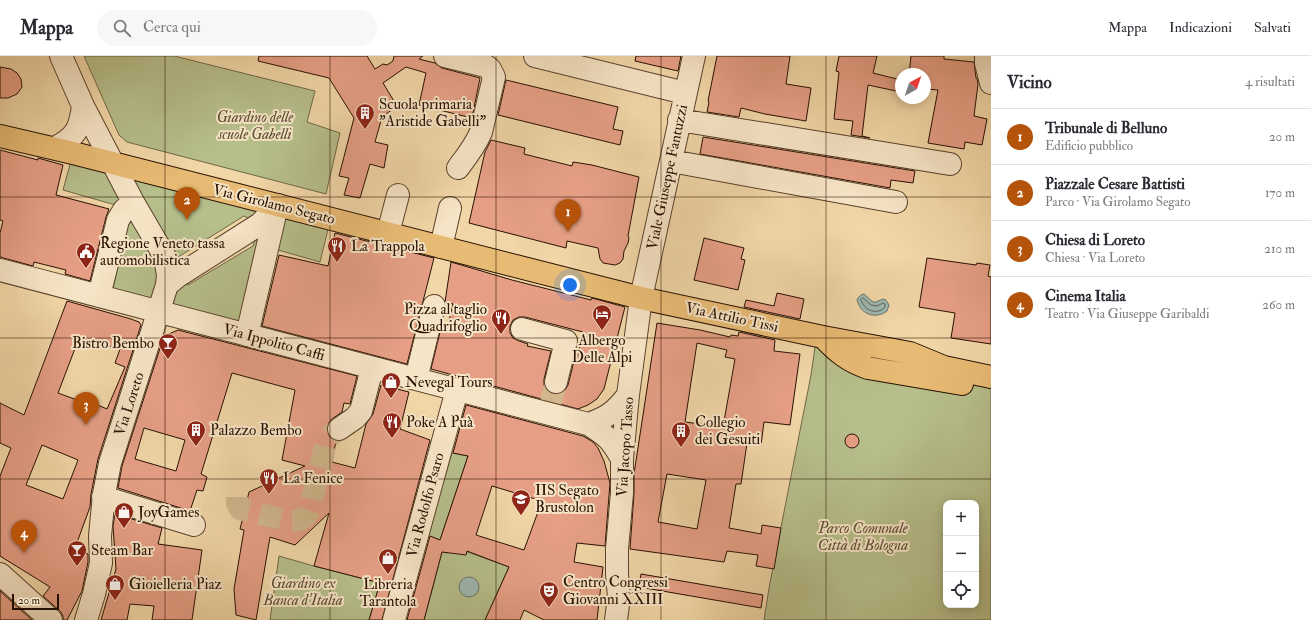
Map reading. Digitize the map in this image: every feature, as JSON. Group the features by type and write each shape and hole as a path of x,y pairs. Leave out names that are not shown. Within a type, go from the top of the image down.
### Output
{"main road":[{"name":"Via Girolamo Segato","path":"0,136 54,148 641,298"},
{"name":"Via Attilio Tissi","path":"641,298 823,337 910,353 950,369 991,377"},
{"path":"823,337 844,357 868,368 991,390"}],"street":[{"path":"61,56 83,106 133,202 165,257 168,275 167,285"},
{"path":"446,56 486,66 490,69 494,77 481,132 471,151 458,168"},
{"path":"535,56 685,93"},
{"name":"Viale Giuseppe Fantuzzi","path":"641,298 694,56"},
{"path":"985,56 991,83"},
{"path":"54,148 70,138 78,128 81,122 83,106"},
{"path":"680,120 950,164"},
{"path":"671,161 896,202"},
{"path":"388,233 398,196"},
{"path":"99,296 118,220 124,210 133,202"},
{"path":"167,285 178,276 260,224 278,205"},
{"path":"247,335 278,205"},
{"path":"441,247 450,208"},
{"name":"Via Ippolito Caffi","path":"0,270 457,390 551,399 603,433 613,443 622,459"},
{"name":"Via Loreto","path":"86,620 101,563 100,536 103,497 112,456 167,285"},
{"name":"Via Jacopo Tasso","path":"616,620 619,597 617,562 622,493 622,459 628,395 641,298"},
{"path":"416,379 434,306"},
{"path":"522,329 566,341 551,399"},
{"path":"339,429 355,418 361,411 372,368"},
{"name":"Via Rodolfo Psaro","path":"394,620 457,390"},
{"path":"588,424 612,414 628,395"},
{"path":"103,497 194,525"},
{"path":"0,574 51,620"}],"green space":[{"name":"Giardino delle scuole Gabelli","path":"84,56 174,56 315,91 307,122 340,133 326,194 127,142 119,135"},
{"path":"74,150 331,217 320,262 271,248 250,332 113,289 125,231 119,206 63,190","holes":["244,216 260,224 253,246 188,285 190,269 175,259"]},
{"name":"Parco Comunale Città di Bologna","path":"817,333 991,366 991,620 764,620 811,375"},
{"path":"452,453 468,456 440,540 426,535"},
{"path":"449,549 465,551 509,567 485,620 424,620 442,552 448,553"},
{"name":"Giardino ex Banca d'Italia","path":"279,556 380,583 369,620 270,620"}],"water":[{"path":"864,294 873,302 883,299 886,300 889,305 887,311 878,315 864,312 858,304 857,299"},
{"path":"469,577 476,580 479,587 476,594 469,597 462,594 459,587 462,580"}],"building":[{"name":"Scuola primaria \"Aristide Gabelli\"","path":"259,56 367,56 375,69 383,64 387,65 393,61 394,56 423,56 419,59 435,63 442,68 480,78 472,118 419,105 426,73 406,67 383,83 397,106 382,117 375,142 388,145 384,168 370,164 360,198 344,195 349,178 339,176 354,118 329,78 258,61"},
{"path":"636,56 681,56 678,71 635,61"},
{"path":"717,56 790,56 786,84 811,88 806,121 741,108 739,117 707,112"},
{"path":"839,56 877,56 873,73 895,78 895,91 868,85 862,136 870,138 851,135 853,121 834,119 839,72 836,71"},
{"path":"911,56 944,56 944,59 974,62 978,84 974,116 987,119 982,145 965,142 964,149 928,143 938,90 931,89 931,68 910,68"},
{"path":"0,67 11,69 17,73 21,79 22,87 17,94 8,98 0,98"},
{"path":"506,80 618,107 613,129 623,131 620,145 498,115"},
{"path":"703,137 915,171 913,183 891,180 890,188 700,154"},
{"path":"491,140 525,148 524,154 572,166 573,162 592,165 639,177 628,243 624,251 623,259 620,263 615,265 603,263 600,259 598,248 567,241 566,248 469,223 485,152"},
{"path":"0,150 63,165 56,195 109,209 90,281 65,274 66,270 34,262 33,266 0,257 0,233 3,221 0,220"},
{"path":"335,233 434,258 407,364 262,326 279,255 328,266"},
{"path":"704,238 744,248 741,259 745,260 738,290 694,280"},
{"path":"927,258 976,265 977,263 990,265 988,276 991,277 991,344 951,338 955,313 919,307"},
{"path":"451,262 512,280 625,307 604,389 597,399 578,409 431,369 441,328 447,329 453,304 445,302","holes":["519,317 525,317 583,332 577,358 575,357 568,385 560,394 553,394 548,391 544,385 544,379 551,351 527,346 528,344 513,338 510,333 510,326 513,320"]},
{"path":"777,293 804,299 800,319 744,307 746,300 774,306"},
{"path":"67,301 139,322 141,325 98,459 90,507 75,548 88,554 88,562 82,591 67,620 63,620 63,616 60,611 43,596 50,587 0,556 0,476 11,448 0,443 0,403 24,415","holes":["79,338 120,349 115,363 125,367 107,409 86,400 85,403 58,393","42,445 78,460 63,499 26,485"]},
{"path":"657,323 700,330 730,337 731,335 738,336 739,332 775,340 774,351 800,354 790,425 764,422 761,445 747,443 741,484 736,484 729,528 761,534 762,525 781,528 774,569 756,566 758,555 727,551 724,562 630,549 634,474","holes":["697,343 727,350 725,357 735,359 723,427 685,422","667,474 706,480 697,529 658,522"]},
{"path":"178,330 357,376 350,404 344,403 342,412 332,419 328,424 327,430 329,436 336,441 332,462 355,468 366,424 373,414 381,385 409,392 400,429 430,440 382,620 369,620 380,583 314,566 329,513 295,545 270,537 256,620 236,615 234,589 244,530 240,529 249,492 305,466 282,460 295,390 232,373 201,474 207,477 203,491 197,490 190,511 118,488 122,466 162,342 169,334","holes":["144,428 185,440 176,471 135,459"]},
{"name":"IIS Segato Brustolon","path":"466,405 583,436 593,442 598,448 604,461 610,483 605,546 577,543 574,562 603,567 597,620 544,620 524,610 520,620 485,620 509,567 467,551 466,555 442,552 424,620 407,620 430,536 440,540 468,456 453,453","holes":["492,486 542,501 524,550 476,535"]},
{"path":"852,434 857,436 859,441 857,446 852,448 847,446 845,441 847,436"},
{"path":"115,514 162,528 158,544 202,550 192,620 152,620 154,606 130,604 127,620 101,620 116,569 113,526"},
{"path":"641,574 763,595 761,608 639,587"},
{"path":"0,591 32,620 0,620"}],"tunnel":[{"path":"551,402 556,382"},
{"path":"237,497 237,503 240,509 290,521 303,519 307,515 310,508 326,442 328,438 339,429"}],"place":[{"name":"Scuola primaria \"Aristide Gabelli\"","path":"365,130"},
{"name":"Piazzale Cesare Battisti","path":"187,220"},
{"name":"Tribunale di Belluno","path":"568,232"},
{"name":"La Trappola","path":"337,263"},
{"name":"Regione Veneto tassa automobilistica","path":"86,269"},
{"name":"Albergo Delle Alpi","path":"602,331"},
{"name":"Pizza al taglio Quadrifoglio","path":"501,335"},
{"name":"Bistro Bembo","path":"168,360"},
{"name":"Nevegal Tours","path":"391,399"},
{"name":"Chiesa di Loreto","path":"86,425"},
{"name":"Poke A Puà","path":"392,439"},
{"name":"Palazzo Bembo","path":"196,447"},
{"name":"Collegio dei Gesuiti","path":"681,448"},
{"name":"La Fenice","path":"269,495"},
{"name":"IIS Segato Brustolon","path":"521,516"},
{"name":"JoyGames","path":"124,529"},
{"name":"Cinema Italia","path":"24,553"},
{"name":"Steam Bar","path":"77,567"},
{"name":"Libreria Tarantola","path":"388,575"},
{"name":"Gioielleria Piaz","path":"115,601"},
{"name":"Centro Congressi Giovanni XXIII","path":"549,608"}]}
